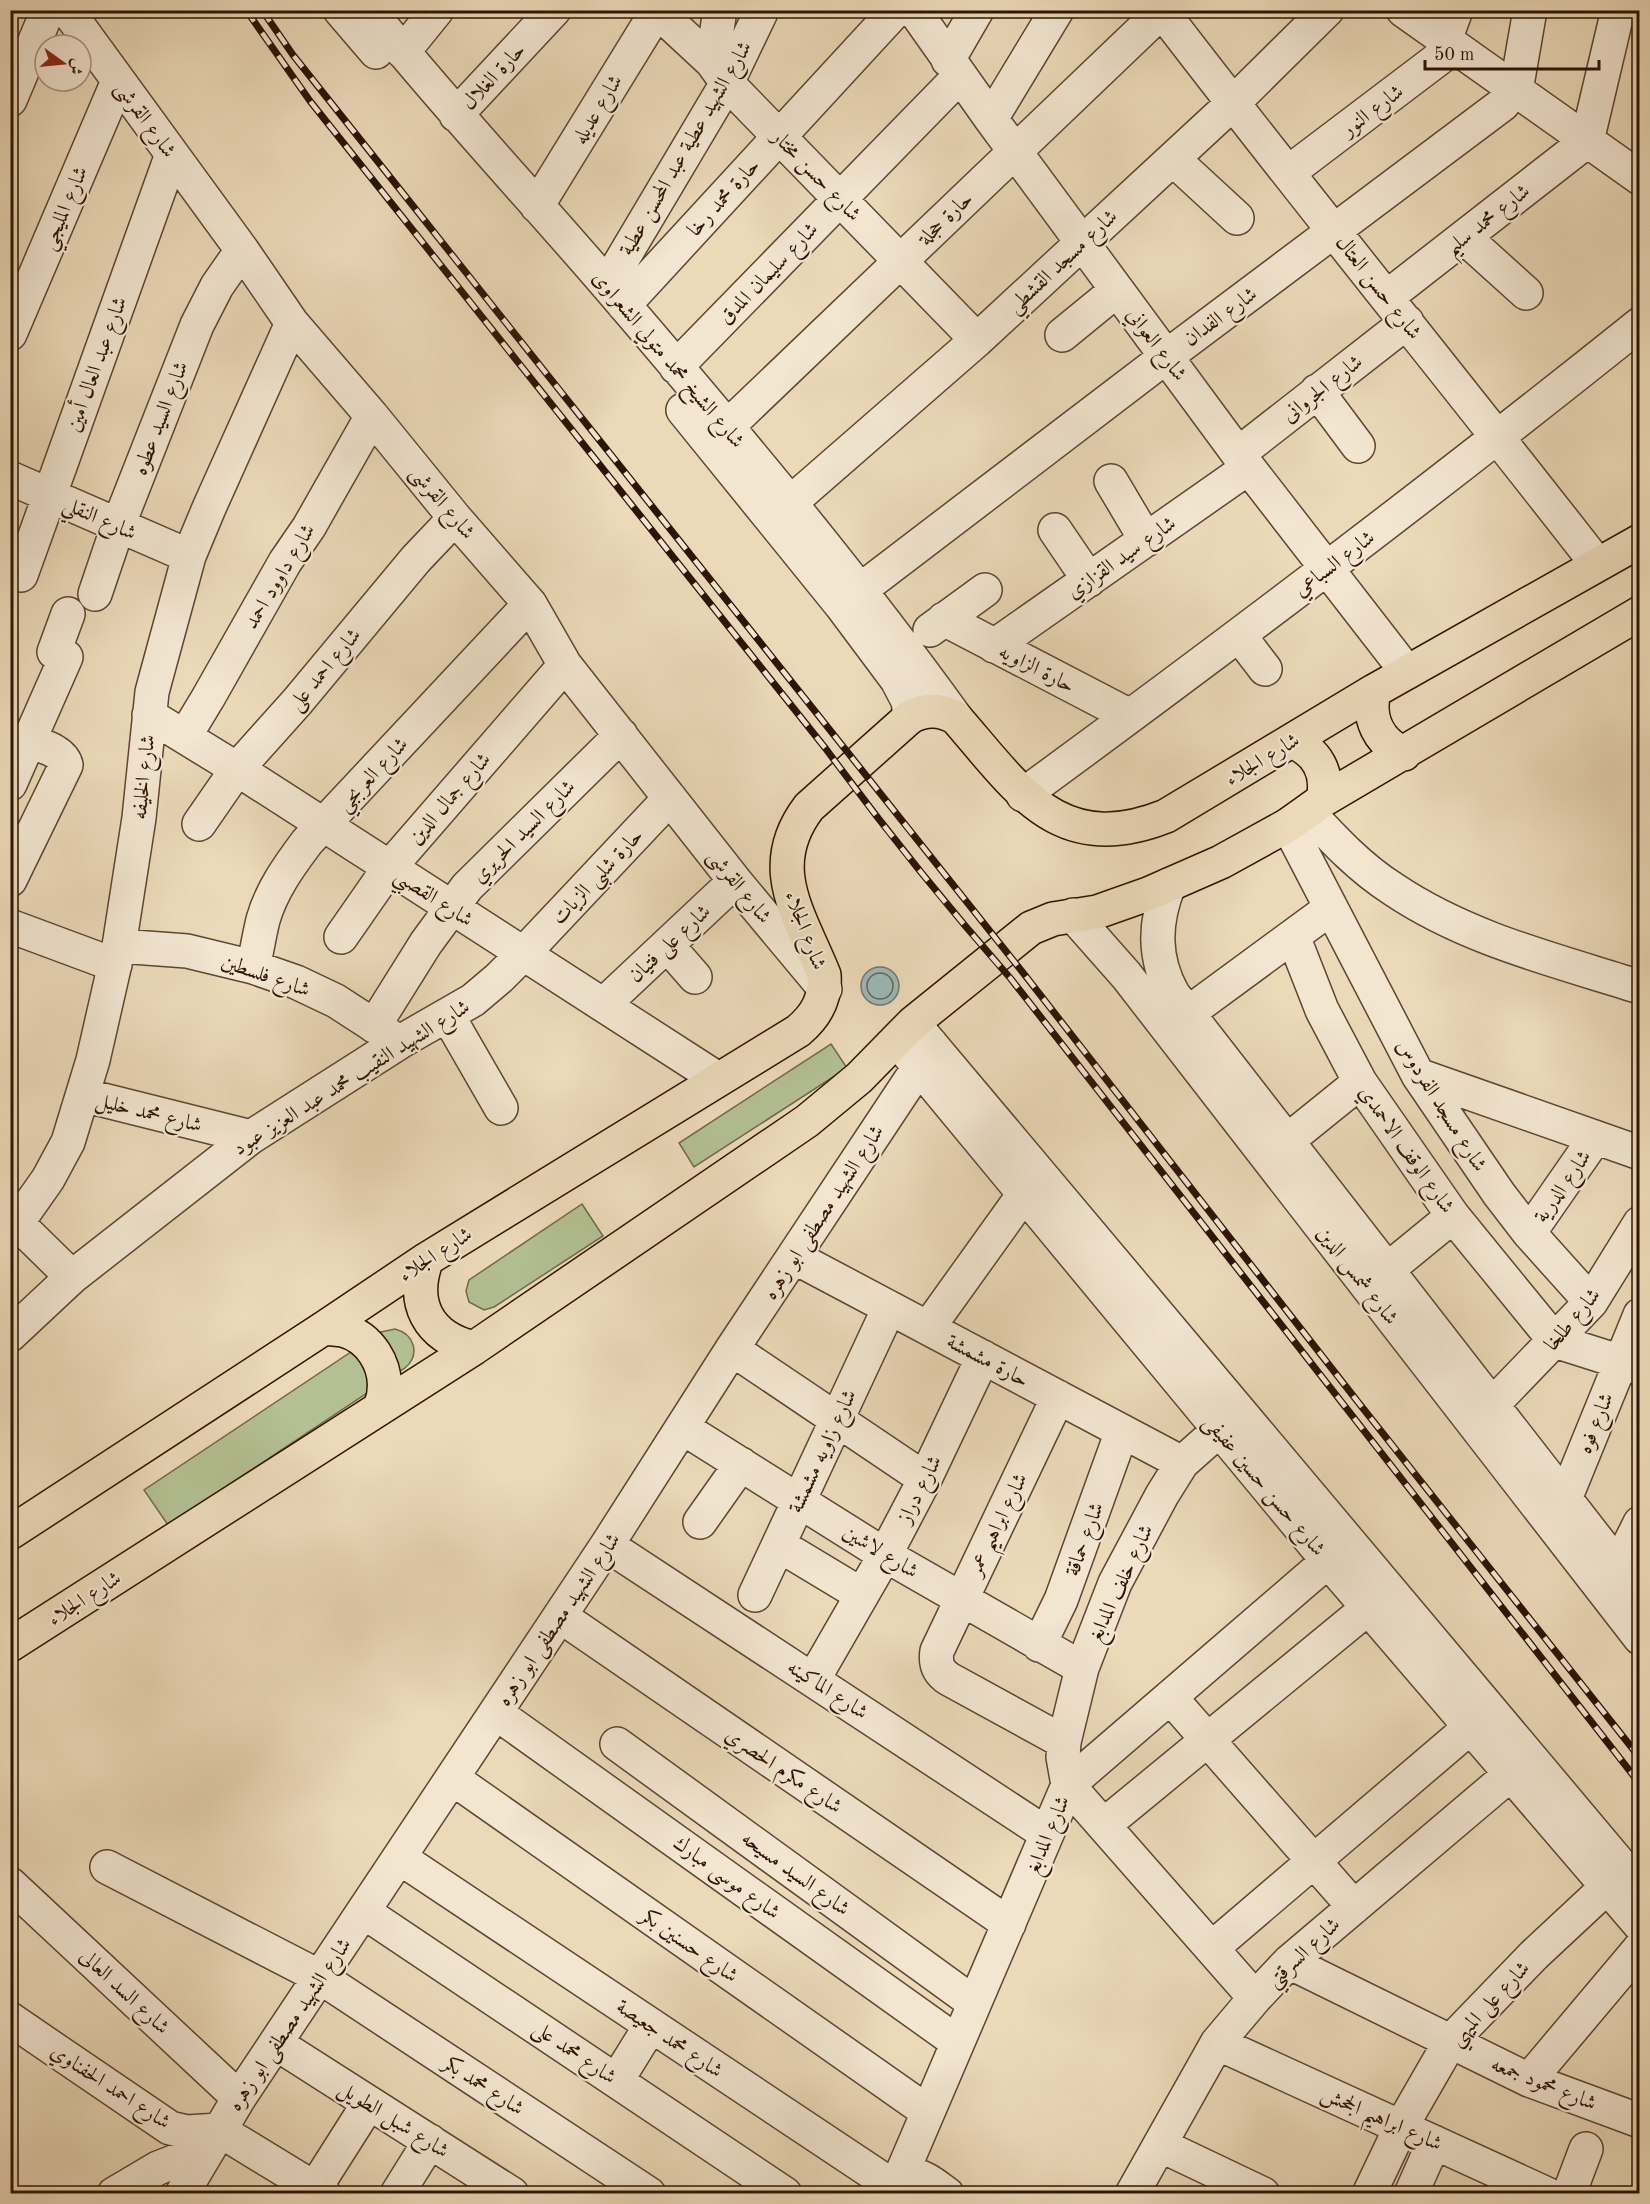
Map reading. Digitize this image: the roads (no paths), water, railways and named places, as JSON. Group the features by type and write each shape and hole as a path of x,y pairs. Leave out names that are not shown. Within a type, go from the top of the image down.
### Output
{"main road":[{"name":"شارع الجلاء","path":"956,718 1023,795 1040,808 1070,822 1102,829 1124,829 1146,824 1166,816 1407,672 1640,542"},
{"name":"شارع الجلاء","path":"10,1645 474,1348 807,1121 859,1078 915,1043 1031,928 1053,919 1097,912 1169,885 1221,862 1637,621"},
{"path":"1374,692 1371,713 1374,724 1386,742 1404,754"},
{"path":"910,717 933,710 956,718"},
{"name":"شارع الجلاء","path":"10,1533 426,1259 798,1031 816,1013 825,989 824,975 790,892 786,874 786,856 790,838 798,821 809,807 910,717"},
{"path":"1290,741 1301,745 1317,759 1325,779 1306,813"},
{"path":"426,1259 421,1275 420,1292 423,1309 431,1323 443,1336 458,1344 474,1348"},
{"path":"324,1328 344,1330 362,1339 376,1354 384,1373 384,1393 379,1410"}],"street":[{"path":"10,100 48,10"},
{"name":"شارع القرشى","path":"67,10 242,250 292,323 530,604 565,665 735,881 825,989"},
{"name":"شارع الشيخ محمد متولي الشعراوى","path":"340,10 607,317 779,527 902,686 908,701 910,717"},
{"name":"شارع الشيخ محمد متولي الشعراوى","path":"369,10 456,115 615,295 727,427 905,648 956,718"},
{"path":"403,52 437,10"},
{"name":"حارة الغلال","path":"456,115 554,10"},
{"path":"719,73 720,10"},
{"name":"شارع الشهيد عطية عبد المحسن عطية","path":"615,295 719,73 762,10"},
{"name":"حارة محمد رخا","path":"615,295 779,136 896,10"},
{"name":"شارع العواني","path":"914,10 991,119 1243,461 1407,672"},
{"name":"شارع سليمان المدق","path":"676,367 840,199 954,68 977,10"},
{"path":"991,119 1056,10"},
{"name":"شارع مسجد القشطي","path":"790,503 977,340 1232,104 1327,10"},
{"path":"1403,10 1452,33 1515,90 1640,178"},
{"path":"1515,90 1530,10"},
{"path":"1587,141 1618,10"},
{"name":"شارع حسن مختار","path":"656,11 977,340"},
{"name":"شارع عديله","path":"537,206 656,11"},
{"name":"شارع حسن العتال","path":"1162,11 1232,104 1336,231 1597,564"},
{"name":"حارة حجلة","path":"727,427 1162,11"},
{"name":"شارع النور","path":"1289,172 1452,33"},
{"name":"شارع المليجي","path":"10,334 118,81"},
{"name":"شارع الفدان","path":"860,591 1167,356 1503,104 1515,90"},
{"name":"شارع محمد سليم","path":"1387,297 1587,141"},
{"name":"شارع عبد العال أمين","path":"21,574 172,154"},
{"path":"1173,159 1237,218"},
{"path":"1464,237 1526,293"},
{"name":"شارع السيد عطوه","path":"95,594 118,526 197,325 217,286 242,250"},
{"path":"1062,335 1117,290"},
{"name":"شارع الجروانى","path":"1243,461 1317,391 1407,322"},
{"name":"شارع الخليفه","path":"18,1214 48,1179 68,1142 93,1060 117,956 141,808 152,692 189,556 208,508 292,323"},
{"name":"شارع السباعي","path":"1023,795 1239,635 1499,437 1640,324"},
{"path":"1317,391 1358,446"},
{"name":"شارع داوود احمد","path":"185,736 372,416"},
{"name":"شارع سيد القزازي","path":"994,646 1146,540 1243,461"},
{"name":"شارع النقلي","path":"10,478 189,556"},
{"path":"1111,481 1146,540"},
{"name":"شارع احمد على","path":"199,824 237,769 297,702 416,559 455,518"},
{"path":"1055,530 1089,580"},
{"path":"905,648 985,590"},
{"name":"شارع العربجي","path":"254,967 264,919 279,883 307,842 325,826 530,604"},
{"path":"10,784 29,741 60,654 68,614"},
{"name":"حارة الزاويه","path":"944,619 1130,716"},
{"path":"1239,635 1265,669"},
{"name":"شارع جمال الدين","path":"341,937 390,868 565,665"},
{"name":"شارع القصبي","path":"149,716 237,769 718,1079"},
{"name":"شارع السيد الحريري","path":"387,1034 426,943 451,908 484,868 621,735"},
{"path":"10,880 66,765 61,755 29,741"},
{"name":"حارة شلبى الزيات","path":"523,954 670,798"},
{"path":"1306,813 1344,851 1393,890 1461,927 1516,948 1640,987"},
{"name":"شارع مسجد الفردوس","path":"1306,813 1331,908 1418,1075 1499,1194 1529,1233 1591,1302"},
{"name":"شارع على فتيان","path":"603,1005 735,881"},
{"name":"شارع شمس الدين","path":"1169,885 1162,902 1156,938 1158,957 1166,982 1173,994 1565,1499 1626,1558 1640,1638"},
{"path":"1188,1013 1331,908"},
{"name":"شارع شمس الدين","path":"1073,915 1626,1558 1640,1595"},
{"name":"شارع فلسطين","path":"10,926 117,956 187,951 254,967 326,996 387,1034"},
{"name":"شارع الوقف الاحمدي","path":"1293,936 1322,1010 1360,1083 1453,1216 1555,1341"},
{"path":"667,945 696,977"},
{"name":"شارع الشهيد النقيب محمد عبد العزيز عبود","path":"10,1335 72,1277 387,1034 448,1016 473,1000 523,954"},
{"path":"448,1016 501,1108"},
{"name":"شارع حسن حسين عفيفى","path":"915,1043 1024,1194 1229,1420"},
{"name":"شارع حسن حسين عفيفى","path":"915,1043 1480,1719 1624,1882 1640,1925"},
{"name":"شارع الشهيد مصطفى ابو زهره","path":"182,2193 240,2098 607,1545 732,1349 794,1257 915,1043"},
{"path":"1418,1075 1640,1154"},
{"path":"1287,1141 1360,1083"},
{"name":"شارع محمد خليل","path":"83,1095 251,1137"},
{"name":"شارع الدرية","path":"1529,1233 1595,1138"},
{"path":"928,1328 1024,1194"},
{"path":"18,1214 72,1277"},
{"path":"1387,1270 1453,1216"},
{"name":"شارع طلخا","path":"1492,1405 1591,1302 1640,1223"},
{"name":"حارة مشمشة","path":"794,1257 1182,1463"},
{"name":"شارع زاويه مشمشة","path":"755,1595 889,1308"},
{"name":"شارع فوه","path":"1565,1499 1630,1365 1640,1315"},
{"path":"1555,1341 1630,1365"},
{"path":"732,1349 925,1479"},
{"name":"شارع دراز","path":"813,1680 885,1555 925,1479 982,1357"},
{"name":"شارع ابراهيم عمر","path":"1058,1397 936,1651 937,1664 943,1676 1064,1742"},
{"name":"شارع خلف المدابغ","path":"1068,1785 1063,1757 1064,1742 1082,1668 1115,1583 1162,1494 1182,1463 1229,1420"},
{"name":"شارع لاشين","path":"683,1428 885,1555 1082,1668"},
{"name":"شارع حماقة","path":"1039,1645 1061,1600 1122,1431"},
{"path":"700,1522 741,1464"},
{"name":"شارع الماكينه","path":"607,1545 1047,1834"},
{"path":"778,1545 862,1595"},
{"name":"شارع حسن حسين عفيفى","path":"1339,1552 1368,1608 1480,1719"},
{"name":"شارع المدابغ","path":"896,2185 1068,1785 1339,1552"},
{"path":"1104,1825 1368,1608"},
{"name":"شارع مكرم الحصري","path":"560,1616 1009,1924"},
{"path":"1170,1697 1354,1907"},
{"name":"شارع موسى مبارك","path":"496,1713 957,2042"},
{"path":"1212,1948 1480,1719"},
{"name":"شارع السيد مسيحه","path":"616,1744 974,2003"},
{"name":"شارع السرقتي","path":"1132,2193 1217,2043 1255,1998 1289,1962 1520,1766"},
{"name":"شارع حسنين بكر","path":"452,1778 928,2112"},
{"path":"1068,1785 1255,1998"},
{"name":"شارع محمد جعيصة","path":"400,1858 882,2179 890,2180 896,2185 918,2176 947,2193"},
{"name":"شارع محمد بكر","path":"107,1867 320,1977 649,2193"},
{"name":"شارع على الميهي","path":"1369,2193 1401,2127 1450,2042 1534,1955 1624,1882"},
{"name":"شارع السد العالى","path":"10,1884 240,2098"},
{"name":"شارع محمد على","path":"364,1912 785,2193"},
{"path":"1529,2080 1640,1948"},
{"name":"شارع محمود جمعه","path":"1289,1962 1529,2080 1640,2121"},
{"name":"شارع احمد الحفناوي","path":"10,2019 170,2128 213,2140"},
{"path":"617,2080 651,2025"},
{"name":"شارع ابراهيم الجحش","path":"1217,2043 1547,2193"},
{"name":"شارع شبل الطويل","path":"277,2044 430,2141 491,2188"},
{"path":"114,2193 213,2140 320,2191 369,2103"},
{"path":"397,2193 430,2141"},
{"path":"1411,2193 1434,2142"},
{"path":"1160,2145 1263,2193"},
{"path":"1569,2193 1586,2149"}],"water":[{"path":"880,967 894,972 899,986 894,1000 880,1005 866,1000 861,986 866,972"}],"railway":[{"path":"246,10 310,101 826,749 916,866 1011,979 1640,1784"},
{"path":"262,10 293,55 1024,974 1640,1758"}]}
